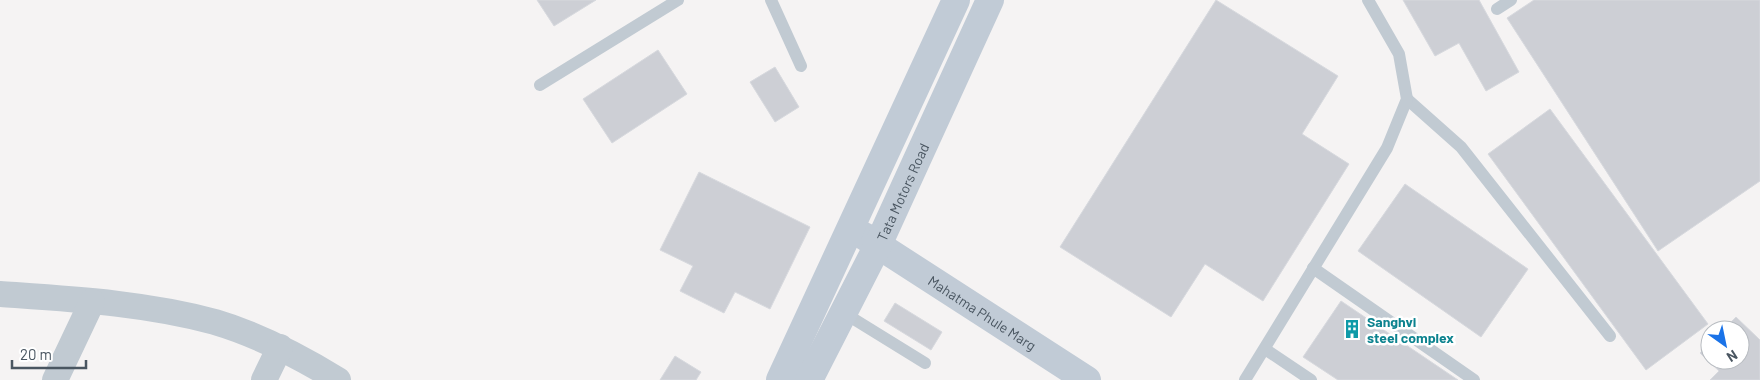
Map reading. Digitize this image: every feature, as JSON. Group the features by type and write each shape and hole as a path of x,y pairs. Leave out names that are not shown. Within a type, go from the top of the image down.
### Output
{"main road":[{"path":"780,380 956,0"},
{"name":"Tata Motors Road","path":"809,380 878,244 990,0"},
{"name":"Mahatma Phule Marg","path":"851,228 1088,380"}],"street":[{"path":"0,294 151,309 215,322 280,347 338,380"},
{"path":"55,380 92,302"},
{"path":"264,380 280,347"}],"lane":[{"path":"540,85 678,0"},
{"path":"771,0 801,66"},
{"path":"1245,380 1387,148 1407,99 1399,54 1368,0"},
{"path":"1497,9 1511,0"},
{"path":"1407,99 1461,147 1610,336"},
{"path":"1313,268 1474,380"},
{"path":"844,313 925,363"},
{"path":"1264,348 1311,380"}],"building":[{"path":"537,0 596,0 554,26"},
{"path":"1216,0 1338,76 1302,134 1349,164 1263,301 1205,264 1171,317 1060,247"},
{"path":"1403,0 1479,0 1519,72 1486,91 1459,43 1435,56"},
{"path":"1534,0 1760,0 1760,181 1658,251 1507,18"},
{"path":"658,50 687,94 612,143 583,99"},
{"path":"775,67 799,107 775,122 750,82"},
{"path":"1550,109 1705,320 1700,320 1700,330 1646,370 1488,154"},
{"path":"699,172 810,227 770,309 735,292 724,313 680,291 693,266 660,250"},
{"path":"1405,184 1528,269 1481,337 1358,251"},
{"name":"Sanghvi steel complex","path":"1341,301 1458,380 1338,380 1303,357"},
{"path":"895,303 942,332 931,350 884,321"},
{"path":"1750,330 1760,340 1760,380 1710,380 1719,371 1750,370"},
{"path":"675,356 701,372 696,380 660,380"}],"place":[{"name":"Sanghvi steel complex","path":"1352,329"}]}
